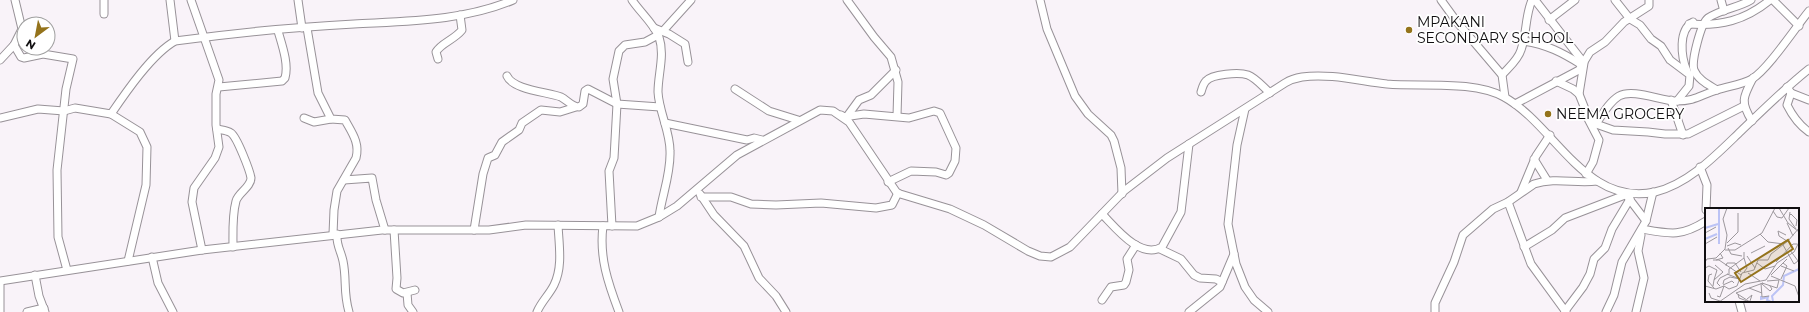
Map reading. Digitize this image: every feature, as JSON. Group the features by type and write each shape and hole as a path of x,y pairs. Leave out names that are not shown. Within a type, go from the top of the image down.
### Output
{"street":[{"path":"0,60 14,46 22,29 15,0"},
{"path":"104,0 104,14"},
{"path":"170,0 175,41"},
{"path":"191,0 206,37 219,80 219,87 216,94 217,153 198,181 192,202 202,250"},
{"path":"298,0 318,93 331,119"},
{"path":"111,114 132,84 160,52 175,41 278,30 401,22 460,15 502,5 513,0"},
{"path":"632,0 653,28 685,44 688,62"},
{"path":"612,226 610,171 614,158 617,104 613,79 620,48 625,45 650,41 661,33 691,0"},
{"path":"847,0 874,37 891,57 896,70 898,82 897,116"},
{"path":"1040,0 1047,29 1075,96 1088,114 1111,135 1114,140 1121,168 1122,194"},
{"path":"1441,0 1457,22 1502,75 1505,97"},
{"path":"1502,75 1517,58 1524,41 1526,17 1532,0"},
{"path":"1535,0 1583,64 1579,94"},
{"path":"1549,20 1575,0"},
{"path":"1615,0 1630,19 1644,29 1646,33 1661,46 1674,63 1687,71"},
{"path":"1515,104 1579,70 1590,52 1605,42 1615,30 1649,6 1649,0"},
{"path":"1721,0 1724,11"},
{"path":"1674,101 1689,86 1690,75 1687,71 1682,51 1684,36 1689,24 1708,18 1751,0"},
{"path":"1689,24 1703,25 1729,22 1753,13 1771,0 1799,26"},
{"path":"1752,121 1744,106 1746,95 1753,78 1799,26 1809,12"},
{"path":"438,59 436,52 439,47 454,39 462,30 460,15"},
{"path":"1708,18 1703,25 1693,66 1699,77 1717,90"},
{"path":"219,87 253,85 282,81 285,78 286,71 278,30"},
{"path":"659,217 670,162 670,142 660,107 658,90 661,56 661,33"},
{"path":"1524,41 1537,42 1554,48 1583,64"},
{"path":"14,46 21,57 24,58 43,54 73,59 67,79 57,170 56,194 59,214 58,238 67,270"},
{"path":"1524,247 1552,230 1565,218 1626,195 1653,192 1669,188 1700,167 1789,90 1809,69"},
{"path":"844,115 859,100 871,95 896,70"},
{"path":"1201,92 1204,84 1209,78 1223,74 1243,74 1249,75 1270,93"},
{"path":"507,76 510,81 532,90 562,98 576,107"},
{"path":"844,115 888,182 898,193 950,209 984,225 1015,245 1040,256 1051,257 1066,250 1122,194 1167,158 1245,110 1288,81 1310,77 1389,84 1469,87 1505,97 1550,135 1565,154 1586,174 1626,195 1646,221"},
{"path":"1596,124 1612,102 1623,95 1632,94 1674,101 1700,98 1717,90 1730,88 1753,78"},
{"path":"1556,81 1573,89 1579,94 1590,124 1599,140 1597,150 1586,174"},
{"path":"474,230 484,170 488,158 495,155 502,142 519,130 522,123 541,110 560,112 579,107 583,104 585,91 588,89 617,104 660,107"},
{"path":"734,89 769,111 798,120"},
{"path":"1789,90 1809,100"},
{"path":"1789,90 1787,105 1794,117 1809,132"},
{"path":"1674,101 1683,134"},
{"path":"1585,109 1596,124 1613,130 1683,134 1694,132 1720,117 1744,106"},
{"path":"0,118 38,109 64,110 75,108 111,114 140,132 147,147 146,185 128,260"},
{"path":"0,280 128,260 335,234 385,230 489,230 526,225 637,226 659,217 677,206 737,155 798,120 820,110 829,110 844,115 864,114 909,118 934,111 939,112 955,144 957,154 947,175 930,171 911,171 888,182"},
{"path":"1245,110 1237,145 1228,216 1234,254 1245,288 1254,300 1268,312"},
{"path":"304,118 314,122 331,119 345,120 356,140 358,153 336,194 334,210 336,244 343,261 344,297 349,312"},
{"path":"665,123 745,139 754,138 762,140"},
{"path":"216,128 233,134 242,150 250,176 249,183 236,201 232,220 233,247"},
{"path":"1520,194 1534,159 1550,135"},
{"path":"1160,248 1166,242 1180,212 1189,144"},
{"path":"1534,159 1548,180"},
{"path":"1700,167 1707,185 1706,208"},
{"path":"344,180 372,178 379,213 385,230"},
{"path":"1435,312 1435,302 1454,262 1463,235 1489,212 1508,202 1534,184 1548,180 1586,183 1597,181"},
{"path":"699,188 701,197 714,215 744,246 759,278 776,296 786,312"},
{"path":"1606,312 1614,295 1622,262 1646,221 1653,192"},
{"path":"701,197 731,197 751,204 764,205 821,203 876,208 892,205 898,193"},
{"path":"1508,202 1531,264 1565,311 1585,284 1590,274 1594,259 1605,248 1626,195"},
{"path":"1102,214 1142,248 1160,248 1181,259 1194,275 1200,278 1216,279 1222,282"},
{"path":"1641,231 1678,234 1687,232 1705,222"},
{"path":"537,312 554,284 559,271 558,225"},
{"path":"603,226 602,248 604,269 619,312"},
{"path":"394,230 397,278 396,289 400,293 407,293 415,290"},
{"path":"1636,312 1644,278 1638,251 1641,240 1641,231"},
{"path":"1102,300 1111,287 1124,285 1126,282 1129,270 1127,259 1136,244"},
{"path":"1189,312 1216,291 1222,282 1234,254"},
{"path":"152,257 158,282 173,312"},
{"path":"27,312 45,310 39,296 35,275"},
{"path":"0,284 0,312"},
{"path":"407,293 408,305 413,312"},
{"path":"1739,302 1742,312"}],"place":[{"name":"MPAKANI SECONDARY SCHOOL","path":"1409,30"},
{"name":"NEEMA GROCERY","path":"1548,114"}]}
